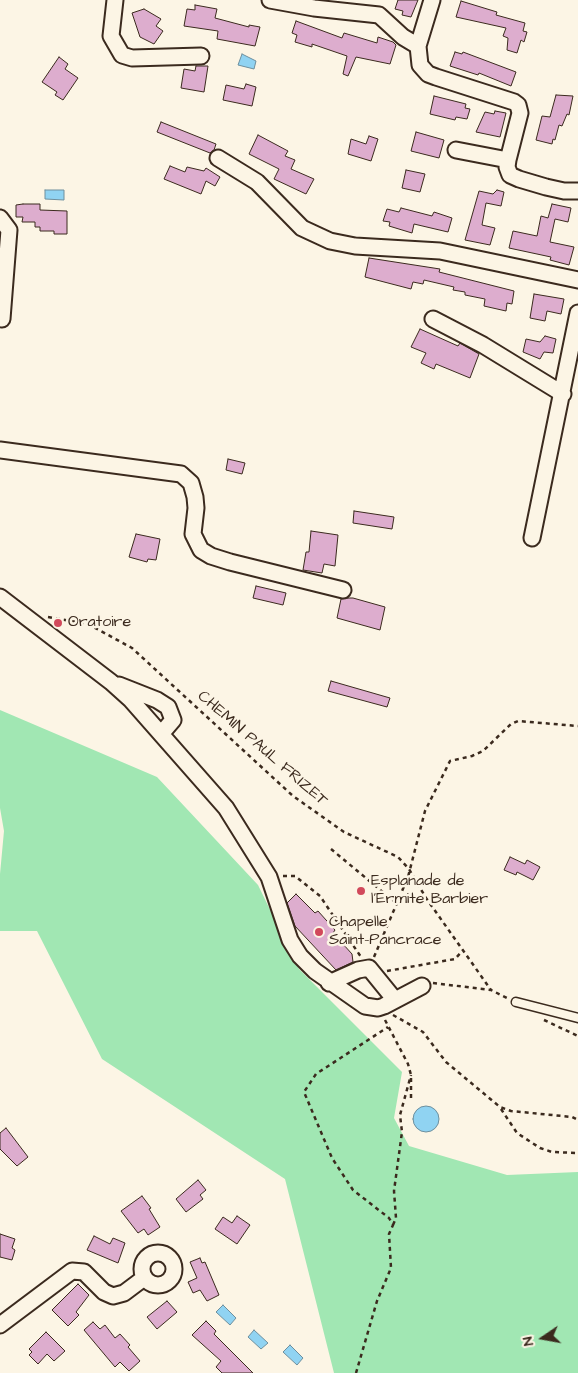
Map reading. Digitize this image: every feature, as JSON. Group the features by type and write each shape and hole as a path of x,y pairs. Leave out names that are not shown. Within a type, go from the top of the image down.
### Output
{"street":[{"path":"116,0 112,36 122,55 132,58 201,56"},
{"path":"270,0 314,8 379,15 404,37 418,46"},
{"path":"432,0 418,46 420,65 428,74 511,100 518,105 520,117 508,160 508,171 514,178 564,191 578,191"},
{"path":"456,150 508,160"},
{"path":"218,158 257,182 302,228 330,240 355,246 440,251 578,280"},
{"path":"0,218 9,230 2,320"},
{"path":"532,538 563,394 578,313"},
{"path":"433,319 483,344 563,394"},
{"path":"0,450 181,474 190,483 195,497 194,534 201,550 211,556 230,562 343,590"},
{"path":"0,597 111,682 162,734 226,808 269,877 290,940 300,956 329,983 365,1006 378,1008 422,986"},
{"path":"111,682 157,700 168,707 173,720 162,734"},
{"path":"329,983 358,970 372,970 395,1000"},
{"path":"0,1325 72,1271 84,1272 104,1292 113,1296 124,1293 144,1278"}],"lane":[{"path":"516,1002 578,1018"}],"path":[{"name":"CHEMIN PAUL FRIZET","path":"25,616 51,617 88,624 132,648 294,796 344,832 398,857 409,869 426,898 491,990"},
{"path":"372,970 409,869 425,811 450,761 472,756 483,751 511,724 518,721 578,726"},
{"path":"331,849 396,903"},
{"path":"269,877 294,876 320,896 372,970"},
{"path":"372,970 455,960 463,950"},
{"path":"422,986 443,983 491,990 516,1002"},
{"path":"378,1008 408,1064 411,1075 411,1100"},
{"path":"378,1008 423,1032 446,1062 500,1107 517,1132 540,1148 552,1152 578,1154"},
{"path":"542,1019 578,1036"},
{"path":"388,1027 316,1074 304,1092 332,1158 353,1190 394,1224"},
{"path":"356,1373 376,1301 391,1268 389,1234 396,1218 394,1191 402,1132 400,1115 411,1075"},
{"path":"500,1107 511,1111 572,1117 578,1120"}],"green space":[{"path":"0,710 157,777 258,885 299,969 402,1072 394,1118 409,1146 507,1175 578,1172 578,1373 334,1373 285,1179 102,1059 37,931 0,931 0,874 4,831 0,808"}],"water":[{"path":"242,54 256,61 254,69 238,65"},
{"path":"45,190 64,190 64,200 45,199"},
{"path":"426,1106 435,1110 439,1119 435,1128 426,1132 417,1128 413,1119 417,1110"},
{"path":"223,1305 236,1318 230,1325 216,1312"},
{"path":"254,1330 268,1343 261,1349 248,1337"},
{"path":"290,1345 303,1358 297,1365 283,1352"}],"building":[{"path":"398,0 418,0 411,17 402,15 403,11 395,9"},
{"path":"461,1 497,12 496,15 525,23 523,31 527,32 524,42 521,40 517,53 507,50 508,38 503,36 506,28 456,17"},
{"path":"195,5 217,9 215,18 249,27 249,25 260,27 255,46 217,39 218,31 184,26 187,9 195,10"},
{"path":"144,9 161,19 156,26 163,31 154,44 140,37 132,13"},
{"path":"296,21 342,38 344,33 377,43 378,37 393,42 396,45 390,64 356,57 348,76 343,74 347,56 312,44 312,47 295,42 297,35 292,33"},
{"path":"455,52 462,54 463,52 516,72 511,86 479,73 478,75 450,66"},
{"path":"59,57 68,64 65,69 78,78 63,100 55,95 57,92 42,82"},
{"path":"196,66 208,66 204,92 181,88 184,69 195,71"},
{"path":"246,84 256,87 252,106 223,100 226,85 244,89"},
{"path":"556,95 573,96 569,115 567,114 562,126 559,125 552,144 536,140 542,116 550,117"},
{"path":"434,96 466,104 465,108 470,109 467,119 456,117 455,120 430,114"},
{"path":"495,111 506,113 500,137 476,132 485,112 494,114"},
{"path":"161,122 216,144 214,150 210,153 157,132"},
{"path":"416,132 444,140 439,158 411,151"},
{"path":"258,135 288,151 285,156 295,160 291,169 314,179 306,194 274,179 279,169 249,154"},
{"path":"369,136 378,139 371,161 348,154 351,139 366,144"},
{"path":"170,166 185,172 187,167 204,171 206,168 220,177 215,186 206,181 201,194 164,179"},
{"path":"406,170 425,174 420,192 402,188"},
{"path":"497,190 504,192 501,206 486,203 482,225 495,228 490,245 465,240 479,191 493,194"},
{"path":"40,204 40,210 67,211 67,234 54,234 54,231 40,231 40,227 35,227 35,222 22,222 23,217 16,217 16,205"},
{"path":"552,204 571,208 568,222 555,219 550,242 574,247 569,265 550,260 551,257 509,248 513,231 537,236 541,216 548,218"},
{"path":"401,208 432,216 434,212 452,218 448,232 414,224 412,233 389,226 390,222 383,221 387,209 399,212"},
{"path":"369,258 440,269 439,272 514,291 512,304 507,303 506,311 484,306 485,299 465,295 465,292 453,290 454,287 424,280 423,284 413,282 411,289 365,277"},
{"path":"534,294 564,299 561,314 547,311 545,321 530,318"},
{"path":"420,329 458,346 460,343 479,354 470,378 436,364 434,369 421,363 426,353 411,347"},
{"path":"545,336 556,339 553,353 544,352 540,359 523,352 526,339 540,342"},
{"path":"228,459 245,463 242,474 226,470"},
{"path":"354,511 394,517 392,529 353,523"},
{"path":"311,531 338,535 335,566 324,564 322,573 303,570 306,552 309,552"},
{"path":"136,534 160,539 156,560 148,559 147,562 129,557"},
{"path":"256,586 286,593 283,605 253,598"},
{"path":"348,598 385,607 380,630 337,618 341,599"},
{"path":"331,681 390,698 387,707 328,691"},
{"path":"510,857 525,864 527,860 540,867 533,880 517,872 516,875 504,870"},
{"name":"Chapelle Saint-Pancrace","path":"296,894 315,913 318,911 335,930 333,933 352,954 353,962 336,970 295,926 287,903"},
{"path":"6,1128 28,1157 17,1166 0,1149 0,1133"},
{"path":"198,1180 206,1190 200,1195 203,1199 186,1212 176,1199"},
{"path":"142,1196 151,1208 149,1209 160,1227 148,1235 144,1229 138,1233 121,1211"},
{"path":"237,1216 250,1225 237,1244 215,1229 223,1217 232,1223"},
{"path":"0,1234 15,1239 12,1248 15,1250 12,1260 0,1257"},
{"path":"94,1236 110,1244 113,1238 125,1243 118,1263 87,1250"},
{"path":"200,1258 202,1263 205,1262 219,1295 207,1301 200,1290 193,1293 188,1282 197,1278 190,1262"},
{"path":"78,1284 89,1295 76,1312 79,1315 68,1326 52,1310"},
{"path":"167,1301 177,1312 157,1329 147,1317"},
{"path":"206,1321 216,1331 214,1334 253,1373 222,1373 216,1367 221,1361 192,1335"},
{"path":"93,1322 100,1329 105,1325 115,1338 120,1334 140,1361 129,1371 120,1362 115,1367 84,1330"},
{"path":"46,1332 65,1351 54,1361 47,1354 38,1364 29,1355 32,1352 29,1349"}],"place":[{"name":"Oratoire","path":"58,623"},
{"name":"Esplanade de l'Ermite Barbier","path":"361,891"},
{"name":"Chapelle Saint-Pancrace","path":"319,932"}]}
